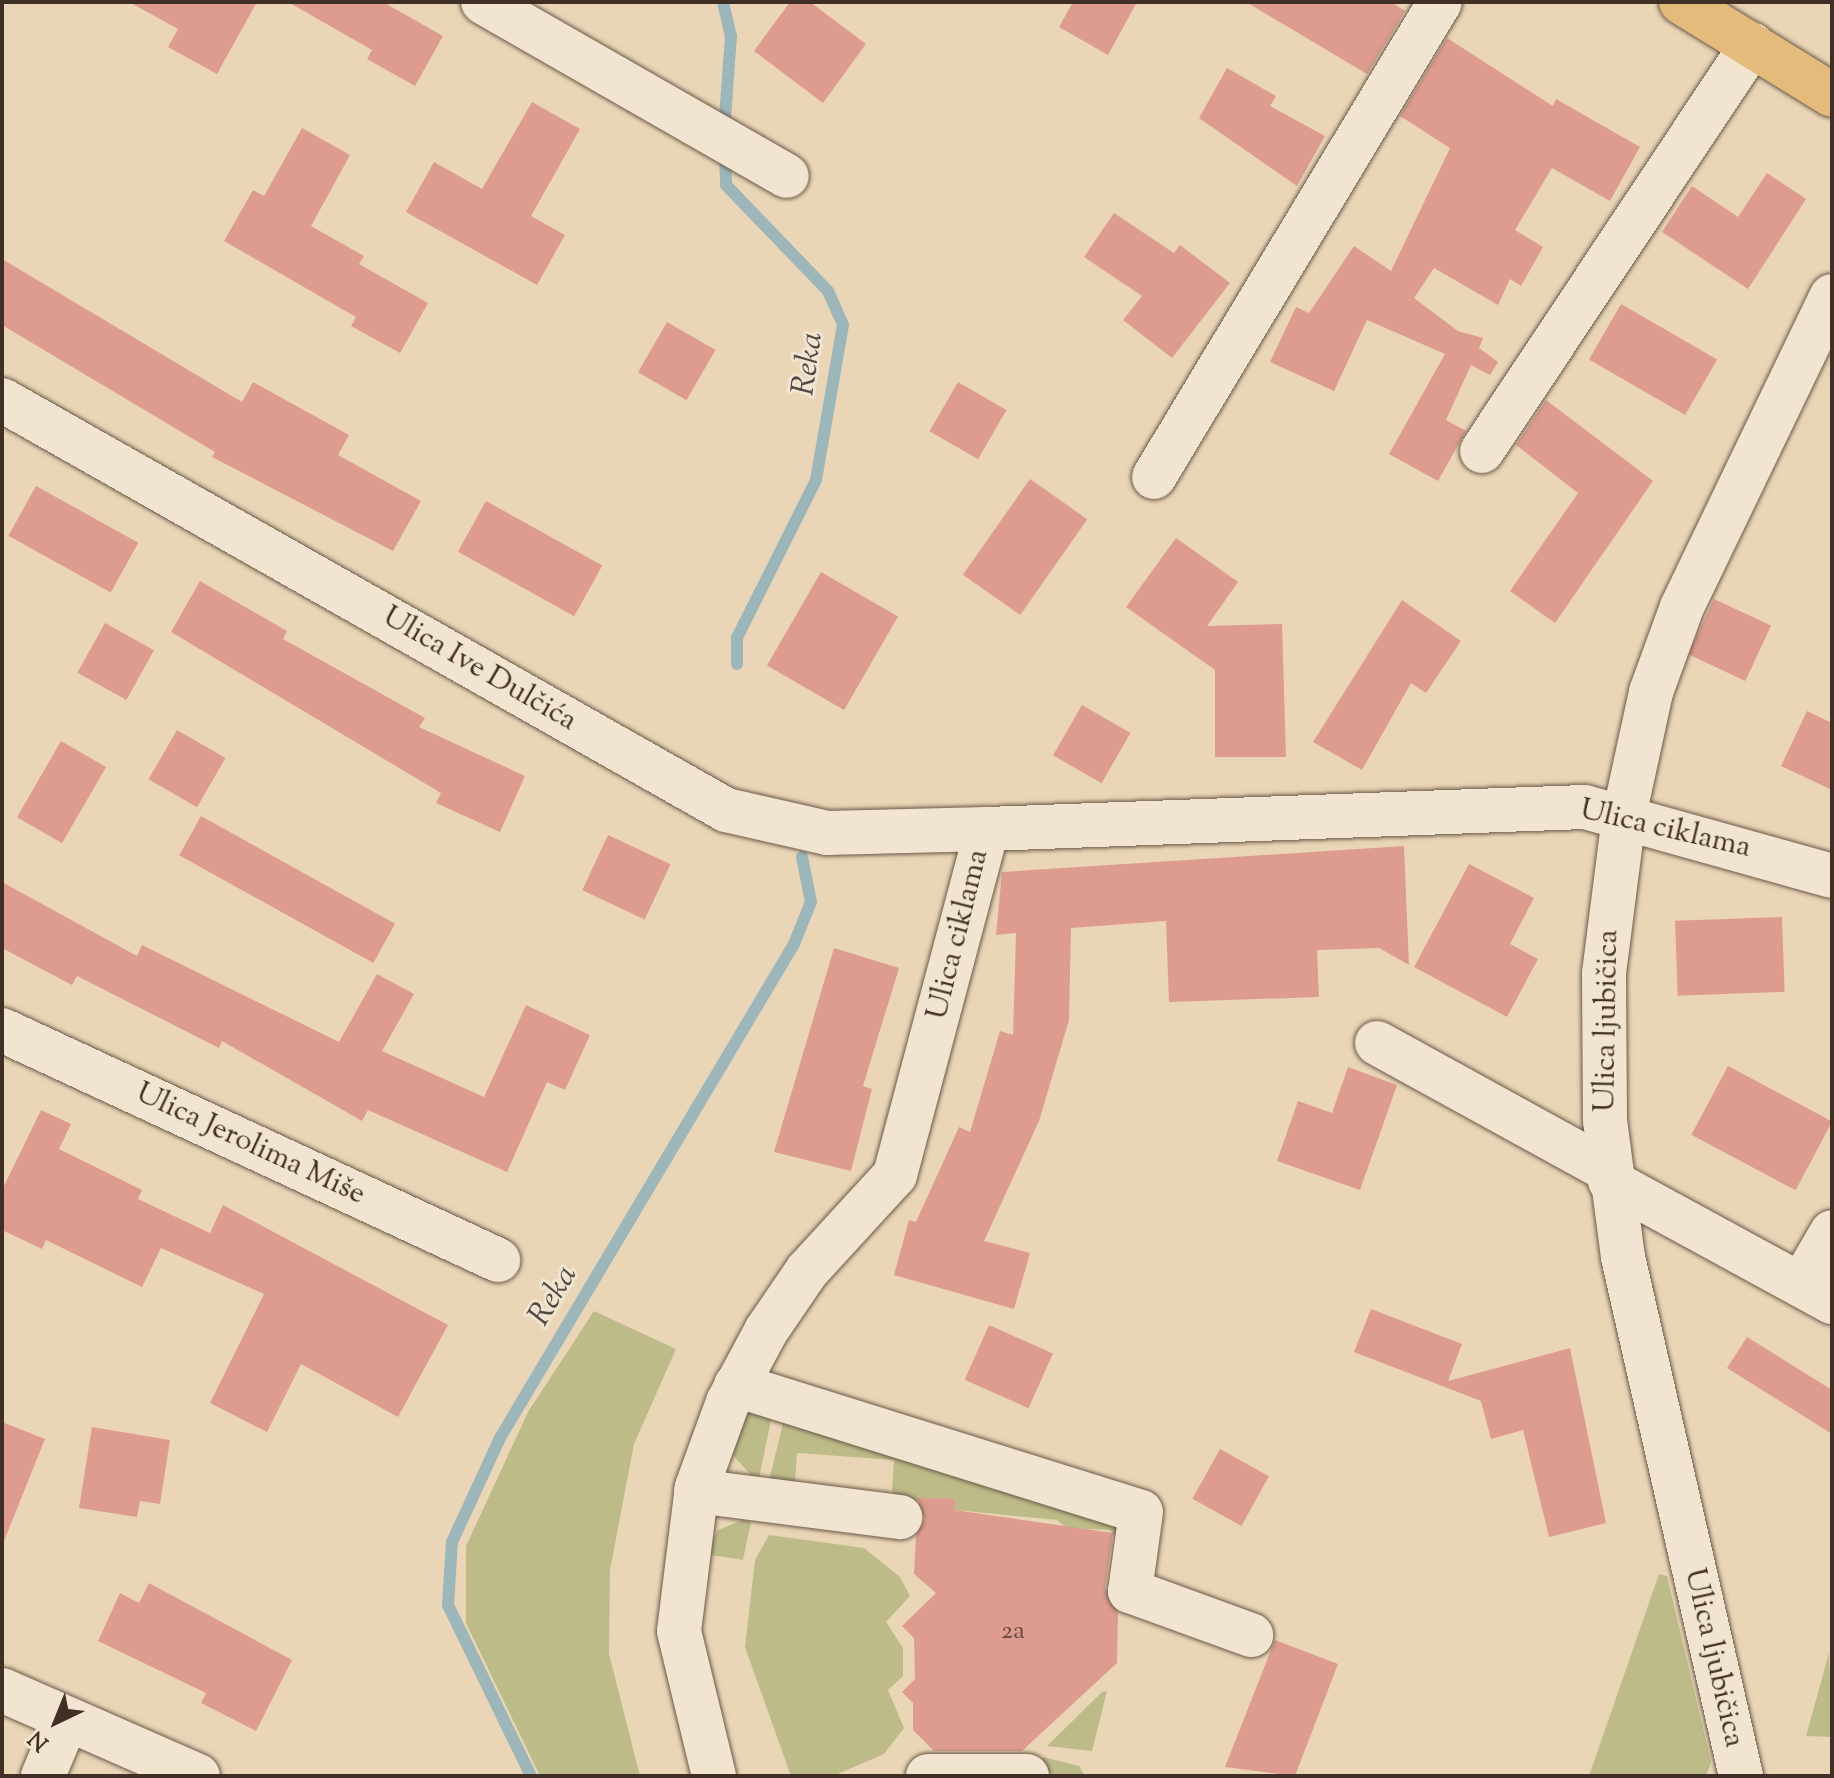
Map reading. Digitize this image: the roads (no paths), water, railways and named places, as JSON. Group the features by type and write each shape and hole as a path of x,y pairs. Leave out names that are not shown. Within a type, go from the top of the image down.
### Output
{"main road":[{"path":"1681,2 1832,95"}],"street":[{"path":"483,2 787,176"},
{"path":"1154,477 1440,2"},
{"path":"1482,451 1752,45"},
{"name":"Ulica ljubičica","path":"1741,1776 1642,1355 1610,1176 1604,987 1624,816 1651,692 1682,607 1832,296"},
{"name":"Ulica Ive Dulčića","path":"2,400 726,810 827,833 987,829"},
{"name":"Ulica ciklama","path":"714,1776 679,1642 696,1491 736,1385 788,1296 895,1175 987,829 1564,808 1624,816 1832,876"},
{"name":"Ulica Jerolima Miše","path":"2,1030 498,1260"},
{"path":"1377,1043 1817,1293 1832,1232"},
{"path":"736,1385 1141,1512 1130,1591 1251,1635"},
{"path":"696,1491 900,1517"},
{"path":"2,1690 198,1776"},
{"path":"43,1776 67,1719"},
{"path":"928,1776 1027,1776"}],"waterway":[{"name":"Reka","path":"723,2 731,36 724,131"},
{"name":"Reka","path":"725,153 726,185 828,291 843,325 816,480 737,638 737,664"},
{"name":"Reka","path":"531,1776 448,1605 452,1542 500,1438 794,944 811,902 802,857"}]}
